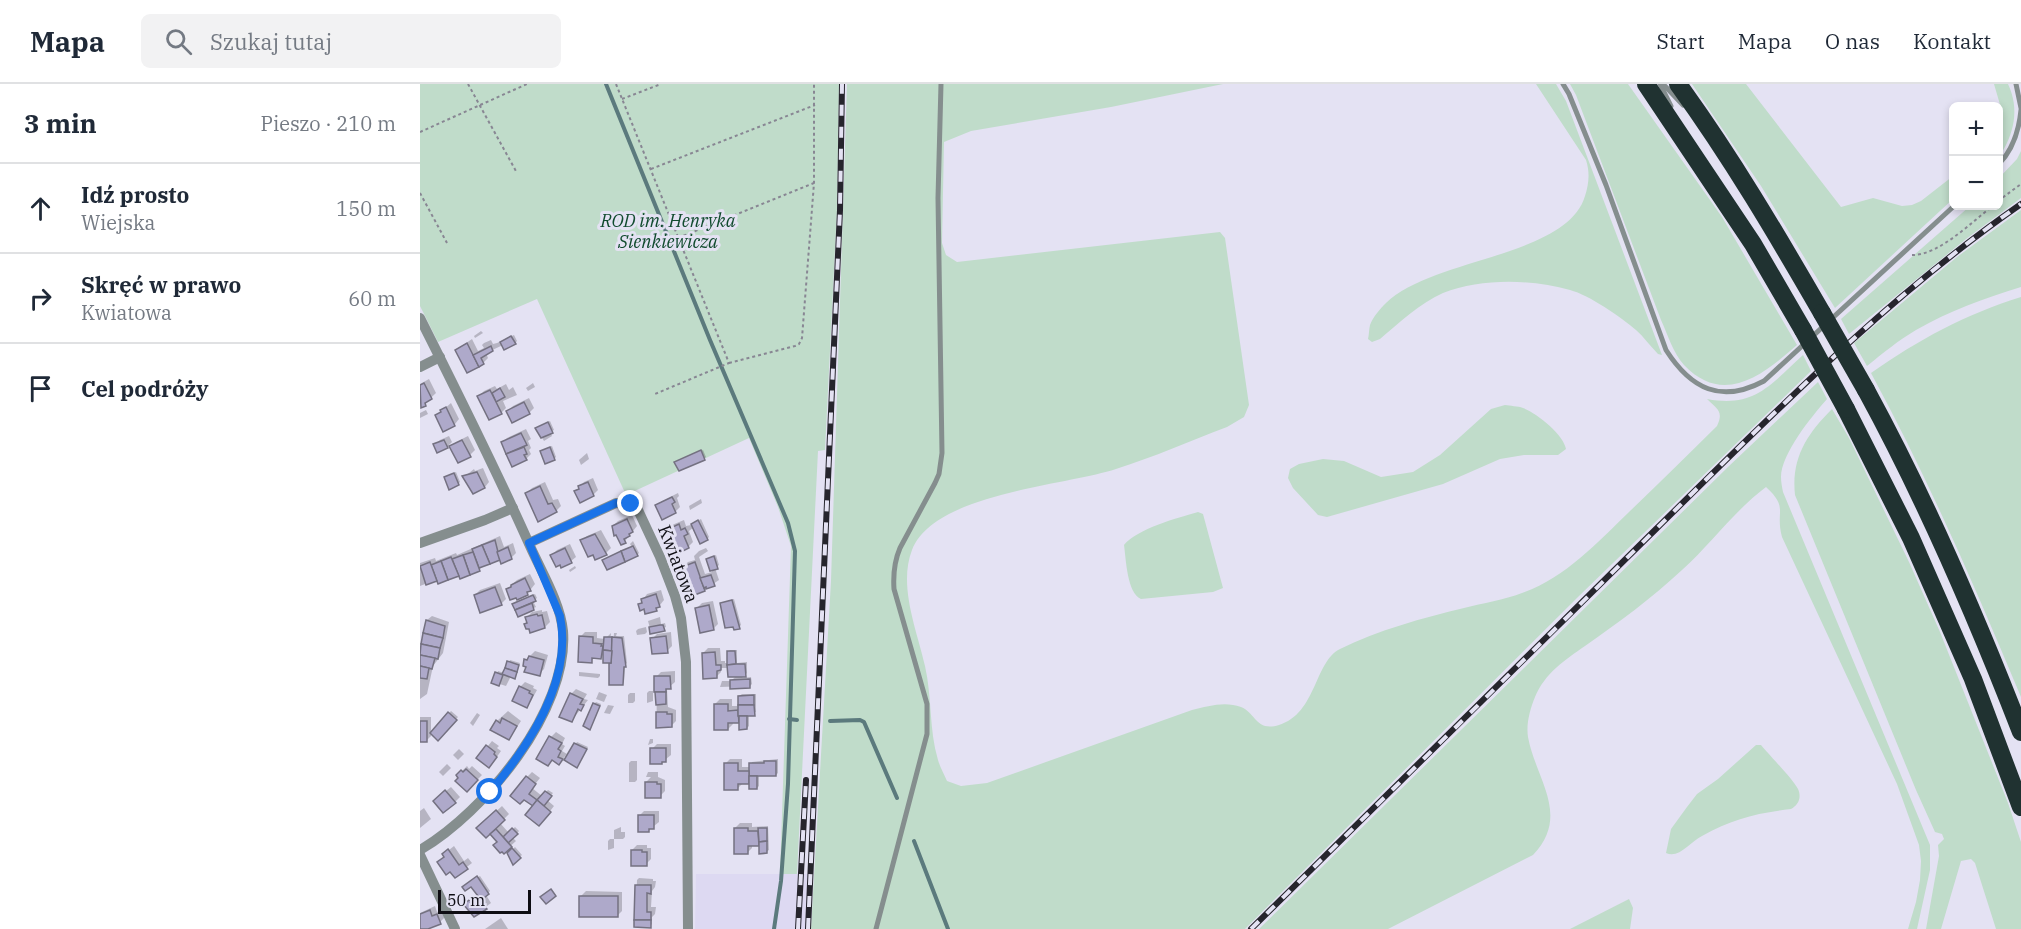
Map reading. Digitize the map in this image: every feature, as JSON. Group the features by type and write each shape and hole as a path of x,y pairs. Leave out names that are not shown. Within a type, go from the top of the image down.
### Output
{"highway":[{"path":"1646,84 1693,151 1752,244 1846,409 1911,538 1973,679 2021,807"},
{"path":"1678,84 1783,245 1892,439 1970,607 2021,732"}],"street":[{"path":"420,318 513,508 555,603 562,628 562,657 554,686 534,729 502,778 490,792 456,824 420,850"},
{"path":"420,366 440,357"},
{"name":"Kwiatowa","path":"529,543 616,503 626,502 638,510 668,576 681,618 686,662 688,929"},
{"path":"420,543 513,508"},
{"path":"420,855 455,929"}],"lane":[{"path":"876,929 923,754 928,723 927,704 894,589 893,577 900,548 939,474 942,453 938,198 941,84"},
{"path":"1563,84 1606,185 1666,350 1676,366 1699,386 1714,391 1732,393 1750,389 1764,381 1950,210"},
{"path":"1661,84 1693,151"},
{"path":"1661,84 1715,138"},
{"path":"2003,158 2018,132 2021,109 2016,84"}],"path":[{"path":"468,84 517,173"},
{"path":"420,132 527,84"},
{"path":"616,84 727,363"},
{"path":"622,99 661,84"},
{"path":"655,394 727,363 799,344 802,338 814,183 814,84"},
{"path":"651,169 815,105"},
{"path":"678,238 814,183"},
{"path":"2003,197 2021,184"},
{"path":"420,192 447,243"},
{"path":"1900,256 1928,254 1988,210"}],"shaded area":[{"path":"696,874 813,874 811,929 695,929"}],"green space":[{"name":"ROD im. Henryka Sienkiewicza","path":"420,84 839,84 837,210 825,450 818,451 797,874 780,874 791,546 778,507 749,438 626,495 537,299 438,342 420,306"},
{"path":"847,84 1223,84 1111,107 971,131 944,142 942,243 946,255 957,262 1220,232 1225,238 1249,405 1244,417 1227,427 1158,454 1093,475 1003,494 946,516 925,531 912,550 908,564 910,608 927,677 933,737 938,760 947,781 961,786 987,783 1192,710 1210,706 1235,705 1246,710 1265,726 1279,725 1291,719 1301,710 1325,665 1340,649 1401,625 1501,600 1538,586 1566,569 1605,536 1717,426 1720,414 1707,399 1738,400 1761,392 1803,355 1811,371 1578,597 1245,929 811,929 831,581"},
{"path":"1536,84 1556,84 1566,101 1662,355 1658,354 1630,325 1586,297 1555,286 1523,282 1473,285 1443,293 1418,308 1380,339 1372,342 1368,339 1370,325 1375,316 1386,303 1407,288 1434,276 1526,245 1553,232 1573,216 1586,192 1588,178 1586,160"},
{"path":"1570,84 1628,84 1722,217 1797,345 1771,366 1743,382 1729,385 1714,384 1699,377 1680,360 1661,320"},
{"path":"1692,84 1746,84 1841,207 1873,198 1902,206 1912,205 1921,201 1949,179 1949,203 1835,308 1761,186"},
{"path":"1994,84 2008,84 2014,103 2014,122 2003,151 2003,102 1999,102"},
{"path":"2021,151 2021,198 1966,239 1849,334 1841,319 1965,210 2003,210 2003,174 2017,159"},
{"path":"2021,210 2021,287 1967,306 1929,323 1903,338 1867,366 1854,343 1957,257"},
{"path":"2021,297 2021,697 1950,533 1871,373 1943,329 1981,311"},
{"path":"1818,382 1827,399 1798,436 1786,458 1782,468 1782,488 1930,845 1930,870 1917,929 1908,929 1920,880 1919,845 1897,784 1782,537 1777,500 1766,487 1743,506 1693,560 1671,580 1635,610 1563,662 1539,688 1530,712 1528,737 1548,797 1550,811 1549,826 1544,840 1533,855 1388,929 1259,929 1729,466"},
{"path":"1505,405 1523,408 1542,419 1560,437 1566,449 1558,455 1524,455 1500,459 1443,484 1327,517 1318,515 1293,488 1288,478 1290,469 1299,464 1323,459 1344,461 1381,477 1413,472 1440,455 1491,409"},
{"path":"1832,409 1849,438 1909,562 1940,632 2008,803 2021,842 2021,929 1996,929 1975,863 1971,859 1961,861 1941,929 1926,929 1939,856 1938,845 1944,839 1942,834 1935,832 1916,790 1795,495 1794,482 1798,458 1808,437"},
{"path":"1198,512 1203,514 1223,588 1213,592 1141,599 1136,596 1130,583 1124,545 1148,529"},
{"path":"1756,745 1761,745 1795,784 1800,795 1796,805 1791,809 1734,821 1702,836 1680,852 1666,853 1671,829 1697,794 1718,779"},
{"path":"1629,899 1633,908 1630,929 1570,929"}],"building":[{"path":"511,336 516,344 504,350 500,342"},
{"path":"467,343 479,367 467,373 455,350"},
{"path":"491,346 493,351 481,358 484,364 479,367 473,355"},
{"path":"424,383 432,399 421,408 420,385"},
{"path":"500,388 505,397 496,402 492,393"},
{"path":"490,390 502,414 489,420 477,396"},
{"path":"524,402 530,414 512,423 506,411"},
{"path":"446,407 455,426 443,432 435,415"},
{"path":"548,422 553,433 541,438 535,428"},
{"path":"521,433 527,445 506,454 501,442"},
{"path":"444,440 448,448 437,453 433,444"},
{"path":"462,440 471,457 458,463 449,446"},
{"path":"524,447 527,460 512,467 506,454"},
{"path":"550,447 555,460 545,464 540,451"},
{"path":"701,450 705,460 679,471 674,462"},
{"path":"477,472 485,488 473,494 462,476"},
{"path":"454,473 459,485 449,490 444,477"},
{"path":"588,482 594,496 580,503 574,491 579,489 578,486"},
{"path":"540,486 548,504 552,503 557,512 538,522 525,493"},
{"path":"672,497 676,513 662,520 655,505"},
{"path":"627,519 633,532 624,539 626,543 621,545 616,535 614,536 612,526"},
{"path":"698,520 708,540 700,544 691,524"},
{"path":"679,524 681,530 685,528 688,534 684,536 689,548 677,554 666,530"},
{"path":"595,534 607,555 595,560 593,555 588,557 580,540"},
{"path":"495,540 500,560 490,564 482,545"},
{"path":"482,545 490,564 479,568 472,549"},
{"path":"633,546 638,556 625,562 621,551"},
{"path":"508,547 512,559 501,564 497,552"},
{"path":"565,548 572,563 561,568 560,565 556,567 550,555"},
{"path":"621,551 625,562 607,570 602,560"},
{"path":"473,552 480,571 470,575 463,555"},
{"path":"463,555 470,575 460,579 452,559"},
{"path":"714,556 718,569 710,571 706,559"},
{"path":"451,557 459,576 448,580 441,561"},
{"path":"441,561 448,580 438,584 431,565"},
{"path":"430,562 437,581 426,585 420,566"},
{"path":"695,562 705,591 692,596 682,567"},
{"path":"711,575 715,586 706,589 700,578"},
{"path":"525,578 531,591 517,600 516,598 510,600 506,589"},
{"path":"495,587 502,605 480,613 474,595"},
{"path":"656,594 660,607 656,608 657,611 645,614 644,609 640,611 638,604 642,603 641,599"},
{"path":"533,595 536,601 515,610 512,604"},
{"path":"732,600 740,629 725,628 720,603"},
{"path":"532,603 534,610 518,617 515,610"},
{"path":"709,605 714,630 700,633 695,608"},
{"path":"542,615 545,628 530,633 524,624 527,623 525,617"},
{"path":"426,620 445,626 443,638 423,633"},
{"path":"663,625 665,631 650,634 649,627"},
{"path":"423,633 443,638 440,648 421,644"},
{"path":"579,636 593,637 593,643 602,644 601,659 592,658 592,663 578,662"},
{"path":"666,636 668,653 652,654 650,638"},
{"path":"604,637 612,637 612,651 603,650"},
{"path":"612,637 622,638 626,667 624,667 623,685 609,685"},
{"path":"421,644 440,648 438,659 420,655"},
{"path":"603,650 612,651 611,663 603,663"},
{"path":"727,651 735,651 736,664 727,665"},
{"path":"715,652 716,665 721,665 721,670 717,671 717,678 703,679 702,653"},
{"path":"420,655 435,658 432,669 420,666"},
{"path":"529,656 544,660 540,676 524,672 526,667 523,666 524,659 527,660"},
{"path":"507,661 519,665 517,672 505,668"},
{"path":"745,664 746,677 728,677 727,665"},
{"path":"420,666 429,668 427,679 420,678"},
{"path":"505,668 517,672 515,679 502,674"},
{"path":"495,672 503,675 499,686 491,683"},
{"path":"654,676 670,676 671,689 666,689 666,692 654,692"},
{"path":"750,679 750,688 730,689 730,680"},
{"path":"519,686 533,695 527,708 512,701"},
{"path":"655,692 666,692 666,704 656,705"},
{"path":"570,693 583,699 580,704 584,705 581,711 578,709 572,722 559,717"},
{"path":"754,695 754,705 738,705 738,696"},
{"path":"593,703 600,706 590,730 583,726"},
{"path":"714,704 728,704 728,711 738,710 739,723 728,723 728,730 714,730"},
{"path":"738,705 754,705 755,716 738,716"},
{"path":"448,712 457,720 438,741 430,733"},
{"path":"656,712 672,714 672,727 656,728"},
{"path":"739,716 747,716 747,729 739,730"},
{"path":"502,718 517,726 509,740 490,730 496,720 500,723"},
{"path":"420,721 427,721 427,742 420,742"},
{"path":"549,736 562,743 558,749 561,751 558,757 563,759 559,765 552,760 548,766 536,759"},
{"path":"574,743 587,749 577,768 564,760"},
{"path":"486,745 495,752 497,757 489,768 476,758"},
{"path":"650,748 666,748 666,762 650,764"},
{"path":"764,761 776,761 776,776 749,776 749,763 764,763"},
{"path":"724,763 738,763 738,771 749,771 749,784 738,784 738,790 724,790"},
{"path":"466,769 478,780 467,792 455,781 458,778 456,775"},
{"path":"526,776 536,784 529,794 537,800 533,806 524,800 520,804 510,796"},
{"path":"749,776 757,776 757,789 749,789"},
{"path":"645,782 661,784 661,798 645,798"},
{"path":"445,790 456,803 443,813 433,801"},
{"path":"545,791 552,796 544,806 537,800"},
{"path":"537,800 551,812 539,826 525,815"},
{"path":"496,810 505,820 486,838 476,828"},
{"path":"638,815 654,815 654,829 649,829 649,832 638,832"},
{"path":"512,828 518,834 508,843 503,837"},
{"path":"734,828 758,831 759,846 748,846 748,854 734,854"},
{"path":"758,828 767,828 767,841 759,842"},
{"path":"496,829 512,847 504,854 493,845 497,842 490,834"},
{"path":"767,841 767,853 759,854 759,842"},
{"path":"512,848 521,858 513,865 507,853"},
{"path":"448,849 459,865 463,862 468,869 455,878 450,872 446,875 437,862 444,857 442,854"},
{"path":"631,850 647,852 647,866 631,866"},
{"path":"477,876 489,894 481,900 471,887 465,891 462,887"},
{"path":"635,885 651,885 651,894 647,893 647,912 651,912 651,920 634,920"},
{"path":"551,889 556,896 546,904 540,897"},
{"path":"477,895 487,909 474,917 463,904"},
{"path":"579,896 618,896 618,917 579,917"},
{"path":"430,910 432,916 437,914 441,924 428,929 420,929 420,914"},
{"path":"634,920 651,920 651,928 634,927"}],"waterway":[{"path":"606,84 710,340 788,523 795,551 788,784 781,881 774,929"},
{"path":"789,719 797,720"},
{"path":"830,721 860,720 864,722 897,798"},
{"path":"914,841 948,929"}],"railway":[{"path":"808,929 840,210 842,84"},
{"path":"1251,929 1787,401 1924,278 2021,204"},
{"path":"798,929 806,780"}],"route":[{"path":"490,792 514,762 534,729 554,686 562,657 560,616 529,543 616,503 631,504"}]}
